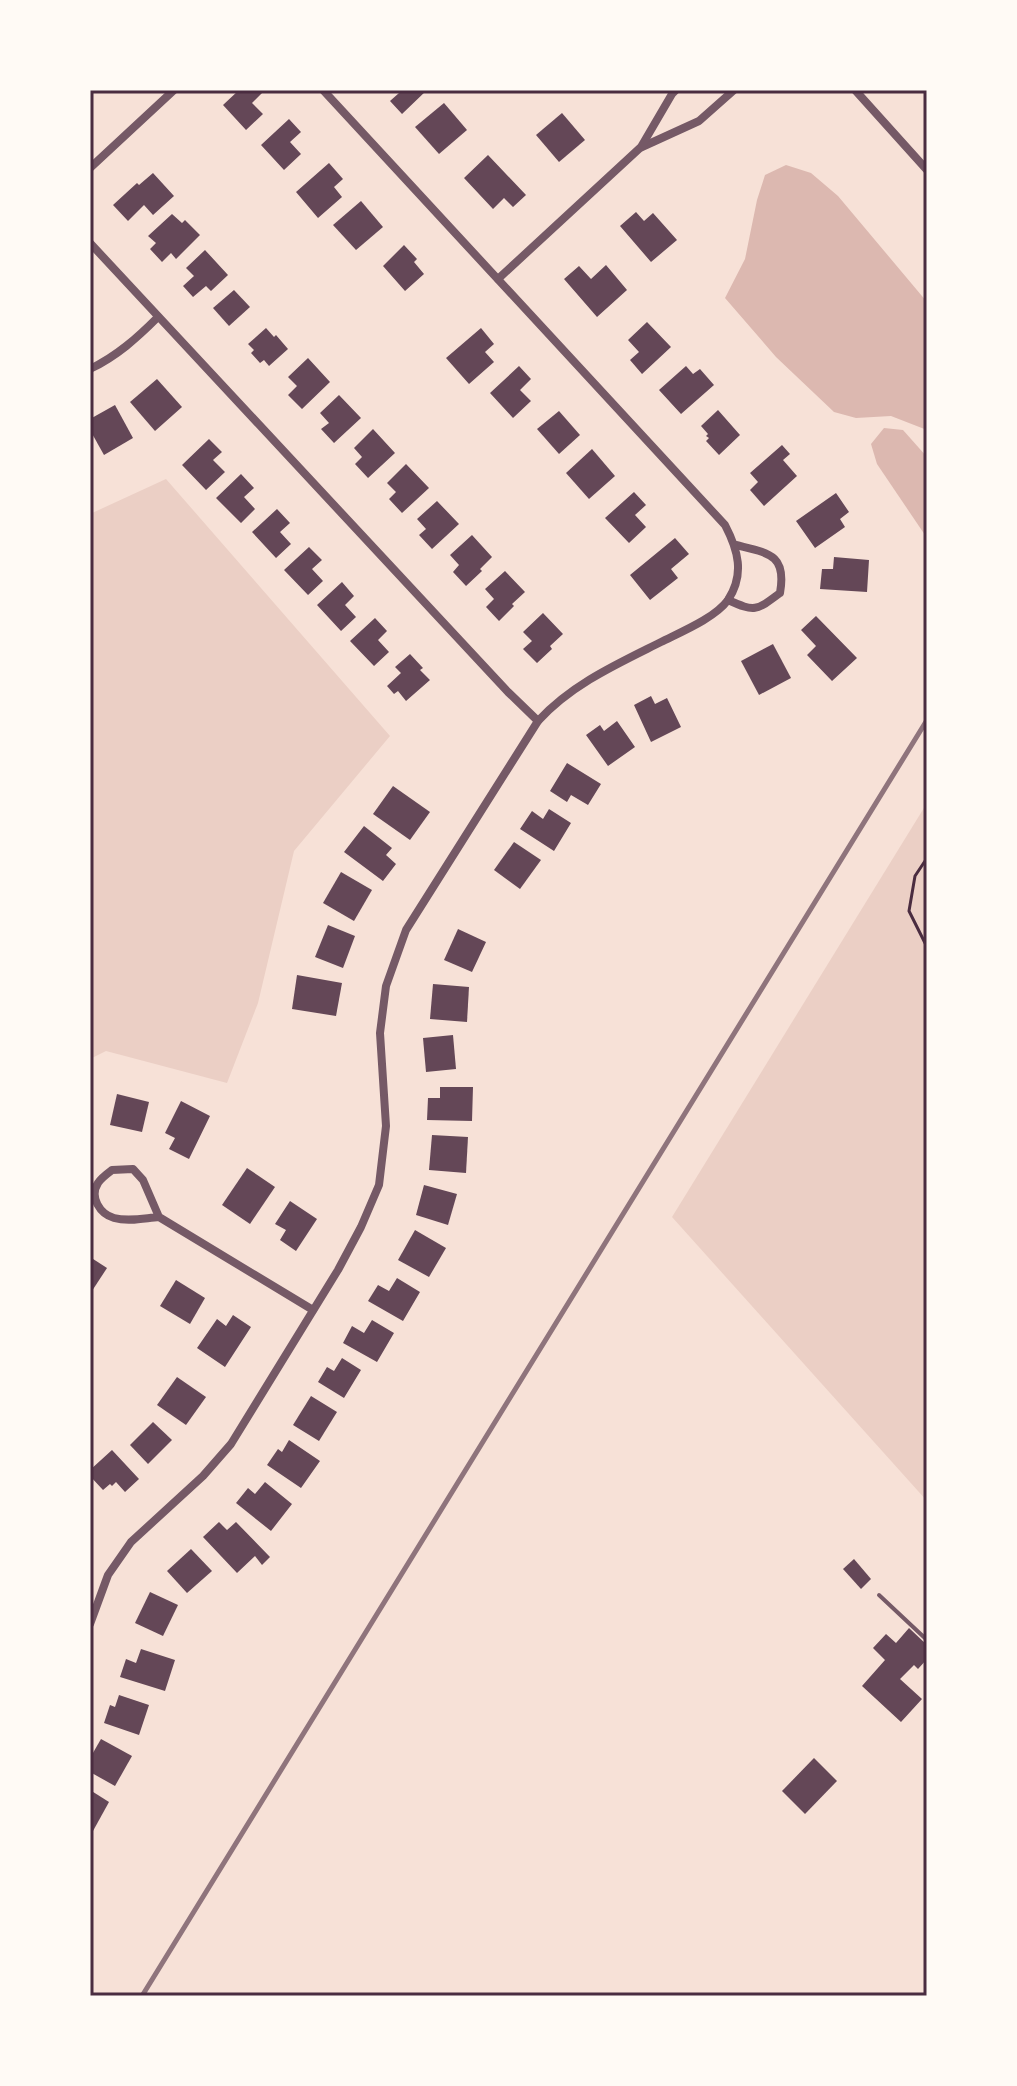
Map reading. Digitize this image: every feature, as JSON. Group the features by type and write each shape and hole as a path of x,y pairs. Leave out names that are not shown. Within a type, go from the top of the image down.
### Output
{"street":[{"path":"90,168 174,90"},
{"path":"90,1624 108,1575 131,1542 203,1476 231,1444 361,1227 379,1185 386,1126 380,1033 386,986 406,930 538,721 572,689 688,629 718,610 728,600 737,578 736,545 725,525 323,90"},
{"path":"498,279 641,147 676,90"},
{"path":"641,147 699,121 734,90"},
{"path":"855,90 927,170"},
{"path":"90,243 538,721"},
{"path":"90,369 134,341 158,317"},
{"path":"728,600 748,609 764,605 780,593 783,577 780,564 765,552 736,545"},
{"path":"159,1217 112,1218 99,1208 94,1197 97,1184 112,1170 133,1169 143,1180 159,1217 313,1310"}],"lane":[{"path":"879,1595 927,1640"}],"path":[{"path":"927,858 915,876 909,911 927,947"}],"shaded area":[{"path":"786,165 811,173 838,196 927,302 927,430 891,416 856,418 834,412 776,357 725,298 745,259 765,175"},
{"path":"884,428 903,430 927,457 927,538 877,464 871,444"},
{"path":"166,479 390,736 294,851 258,1003 227,1083 106,1051 90,1059 90,514"},
{"path":"927,803 927,1501 672,1217"}],"building":[{"path":"239,90 263,92 252,103 263,114 246,130 223,105"},
{"path":"396,90 427,90 402,114 390,101 399,93"},
{"path":"444,103 467,130 439,154 415,127"},
{"path":"562,113 585,140 559,162 536,135"},
{"path":"289,119 301,132 290,142 301,154 284,170 261,145"},
{"path":"488,155 526,195 513,207 504,198 493,209 464,178"},
{"path":"329,163 343,179 334,187 342,197 318,218 296,192"},
{"path":"153,173 174,196 153,215 144,205 128,221 113,205"},
{"path":"361,201 383,227 356,250 333,225"},
{"path":"636,212 644,221 653,213 677,240 651,262 620,226"},
{"path":"172,214 182,223 185,220 200,235 176,259 171,253 162,262 150,249 156,243 148,236"},
{"path":"404,245 417,259 414,262 424,274 405,291 383,266"},
{"path":"205,250 228,275 211,291 206,286 193,297 183,286 194,276 186,268"},
{"path":"606,265 627,290 597,317 564,279 579,266 591,279"},
{"path":"234,290 250,307 229,326 213,308"},
{"path":"647,322 671,347 642,374 630,360 639,352 628,340"},
{"path":"266,328 288,349 269,366 264,360 260,363 248,344"},
{"path":"481,328 494,344 485,352 494,362 469,384 446,358"},
{"path":"308,358 330,382 302,409 288,395 297,386 288,377"},
{"path":"519,366 531,379 520,390 531,401 513,418 490,393"},
{"path":"686,366 693,374 700,369 714,385 681,414 659,390"},
{"path":"157,379 182,407 155,431 130,402"},
{"path":"339,395 361,418 334,443 321,429 329,423 320,413"},
{"path":"115,405 133,438 104,455 90,430 90,419"},
{"path":"718,410 740,435 719,455 706,441 708,434 701,426"},
{"path":"559,411 580,435 559,454 537,429"},
{"path":"373,429 395,453 368,478 355,464 362,457 354,448"},
{"path":"209,439 222,452 213,460 225,472 206,490 182,465"},
{"path":"782,445 790,454 783,460 797,476 764,506 750,490 758,482 750,473"},
{"path":"592,449 615,476 589,499 566,473"},
{"path":"406,464 429,488 402,513 389,499 396,492 387,483"},
{"path":"241,474 254,488 244,497 255,509 241,523 216,498"},
{"path":"634,492 646,505 635,515 646,527 629,543 605,518"},
{"path":"836,493 849,512 840,519 845,527 815,548 796,521"},
{"path":"437,501 459,524 432,549 419,535 426,529 417,519"},
{"path":"277,509 290,523 280,532 291,544 276,558 252,532"},
{"path":"472,535 492,557 466,586 453,572 459,565 450,555"},
{"path":"675,538 689,554 671,569 678,578 650,600 630,575"},
{"path":"309,547 322,560 312,569 323,581 308,595 284,570"},
{"path":"834,557 869,560 867,592 820,589 822,569 833,569"},
{"path":"505,571 525,592 499,621 486,607 494,599 485,589"},
{"path":"342,582 354,596 345,605 356,617 341,631 317,605"},
{"path":"543,613 563,634 537,663 523,649 532,641 523,632"},
{"path":"816,616 857,658 832,681 807,655 816,646 801,630"},
{"path":"375,618 387,631 378,640 389,652 374,666 350,641"},
{"path":"773,644 791,678 759,695 741,661"},
{"path":"410,654 430,680 406,701 398,691 394,694 387,686 401,673 395,667"},
{"path":"651,696 655,704 667,698 681,727 651,742 634,705"},
{"path":"617,721 635,747 608,766 586,735 600,725 604,731"},
{"path":"567,763 601,784 588,805 571,795 567,802 550,791"},
{"path":"393,786 430,812 410,840 373,814"},
{"path":"549,809 571,823 554,851 520,829 532,811 543,819"},
{"path":"364,826 392,848 386,855 396,864 383,881 344,852"},
{"path":"514,842 541,860 520,889 494,870"},
{"path":"341,872 372,890 354,921 323,903"},
{"path":"328,925 355,936 343,968 315,957"},
{"path":"458,929 486,942 472,972 444,960"},
{"path":"297,975 342,983 336,1016 292,1009"},
{"path":"433,984 469,987 467,1022 430,1019"},
{"path":"453,1035 456,1069 426,1072 423,1038"},
{"path":"440,1087 473,1087 472,1121 427,1120 428,1098 440,1098"},
{"path":"117,1094 149,1102 142,1132 110,1125"},
{"path":"181,1101 210,1116 189,1159 169,1149 175,1138 165,1133"},
{"path":"432,1135 468,1137 466,1173 429,1170"},
{"path":"247,1168 275,1187 250,1224 222,1205"},
{"path":"424,1185 457,1194 448,1225 416,1215"},
{"path":"290,1201 317,1219 296,1251 280,1240 286,1230 275,1224"},
{"path":"415,1230 446,1248 429,1277 398,1260"},
{"path":"90,1257 107,1268 90,1294"},
{"path":"397,1278 420,1292 403,1321 368,1301 378,1285 389,1291"},
{"path":"176,1280 205,1298 190,1324 160,1306"},
{"path":"233,1315 251,1327 225,1367 197,1348 217,1319 226,1326"},
{"path":"372,1320 394,1333 377,1362 343,1343 352,1326 364,1333"},
{"path":"342,1358 361,1370 344,1398 318,1382 327,1367 334,1371"},
{"path":"177,1377 206,1397 186,1425 157,1405"},
{"path":"311,1396 337,1412 319,1441 293,1425"},
{"path":"153,1422 172,1440 148,1464 130,1445"},
{"path":"289,1440 320,1461 301,1488 267,1465 278,1449 282,1452"},
{"path":"112,1450 139,1479 125,1492 116,1482 103,1490 90,1476 90,1470"},
{"path":"265,1482 292,1504 271,1531 236,1503 248,1488 255,1494"},
{"path":"219,1522 227,1530 236,1522 270,1557 262,1565 255,1556 237,1573 203,1537"},
{"path":"191,1549 212,1571 187,1593 167,1571"},
{"path":"854,1559 871,1579 861,1589 843,1569"},
{"path":"150,1592 178,1605 163,1636 135,1623"},
{"path":"909,1628 927,1645 927,1659 918,1669 914,1665 900,1679 922,1699 901,1722 862,1686 885,1660 873,1648 886,1634 896,1643"},
{"path":"141,1649 175,1660 165,1691 120,1677 126,1659 136,1663"},
{"path":"119,1695 149,1705 139,1735 104,1723 110,1705 115,1707"},
{"path":"101,1739 132,1756 115,1786 90,1772 90,1758"},
{"path":"814,1758 837,1781 805,1814 782,1791"},
{"path":"90,1790 109,1802 93,1831 90,1829"}],"railway":[{"path":"142,1996 927,720"}]}
